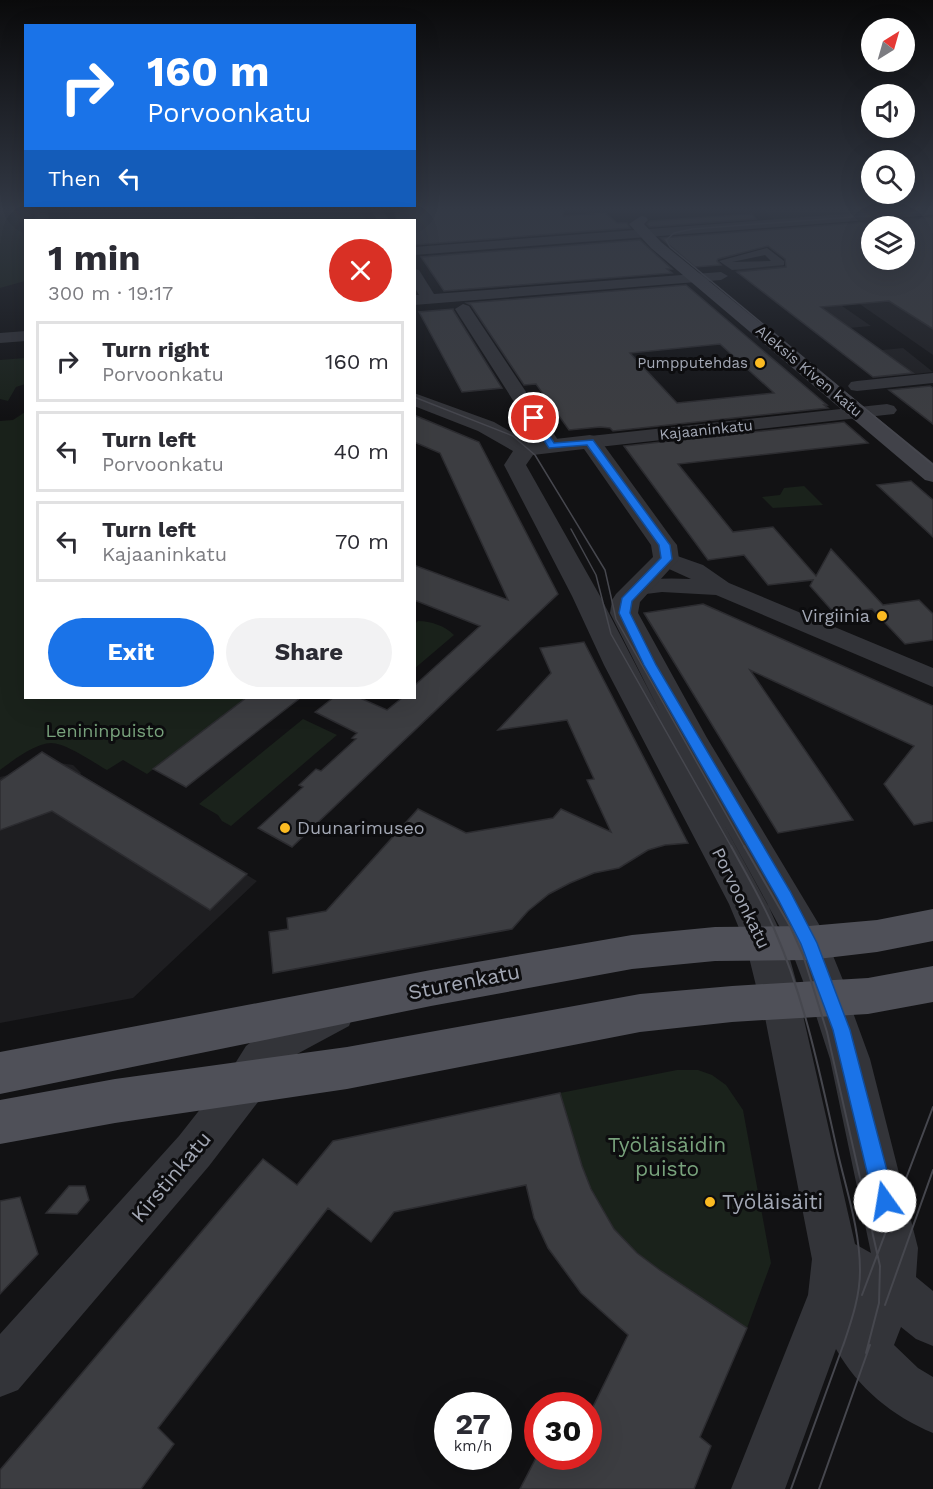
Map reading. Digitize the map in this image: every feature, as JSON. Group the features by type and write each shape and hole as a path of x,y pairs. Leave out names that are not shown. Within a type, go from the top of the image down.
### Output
{"main road":[{"name":"Aleksis Kiven katu","path":"700,279 933,475"},
{"name":"Aleksis Kiven katu","path":"725,279 768,315"},
{"name":"Aleksis Kiven katu","path":"840,373 894,416"},
{"name":"Sturenkatu","path":"0,1073 356,1003 632,952 715,945 809,943 877,936 933,925"},
{"path":"0,1122 115,1101 347,1068 640,1013 732,1004 830,1000 933,984"}],"street":[{"path":"416,280 422,299 678,279"},
{"path":"463,309 552,446"},
{"path":"0,338 24,336"},
{"path":"857,386 932,380"},
{"path":"416,400 512,439 525,449"},
{"name":"Kajaaninkatu","path":"525,449 859,413 894,416"},
{"path":"590,442 664,545 666,559 694,570 720,588 933,678"},
{"name":"Porvoonkatu","path":"525,449 515,465 586,596 611,651 748,903 766,945 781,1002 833,1277 866,1353 900,1386 933,1407"},
{"name":"Porvoonkatu","path":"666,559 626,600 624,613 656,676 809,943 850,1059 895,1248 891,1287 866,1353"},
{"path":"586,596 662,585 720,588"},
{"name":"Kirstinkatu","path":"0,1372 195,1151 246,1084 260,1059 272,1048 356,1003"},
{"path":"758,1489 833,1277 891,1287 933,1322"}],"shaded area":[{"path":"748,279 804,279 871,326 815,331"},
{"path":"824,279 933,279 933,355"},
{"path":"903,348 933,372 874,378 842,354"},
{"path":"42,752 60,763 73,765 80,774 257,881 133,998 0,1023 0,777 8,775"}],"green space":[{"path":"0,279 24,279 24,281 0,288"},
{"path":"24,358 24,384 16,387 8,401 0,399 0,360"},
{"name":"Lenininpuisto","path":"24,413 24,699 245,699 147,774 123,760 107,770 72,750 51,743 31,749 0,770 0,421 13,420"},
{"path":"804,486 823,505 773,508 762,497 780,495 784,488"},
{"path":"418,621 438,625 454,635 416,667 416,623"},
{"path":"303,719 337,735 231,826 199,804"},
{"name":"Työläisäidin puisto","path":"677,1070 698,1070 712,1075 726,1085 743,1110 771,1263 747,1328 660,1271 643,1258 614,1229 594,1198 587,1181 560,1093"}],"building":[{"path":"436,279 590,279 444,291"},
{"path":"747,279 933,279 933,329 889,301 821,307 913,373 873,377"},
{"path":"686,285 828,408 613,431 610,428 600,427 569,430 536,384 524,385 471,305 467,303","holes":["720,344 774,393 677,403 630,353"]},
{"path":"453,309 502,388 462,392 419,312"},
{"path":"930,386 933,388 933,424 889,390"},
{"path":"416,416 479,442 558,594 292,847 258,828 303,787 299,785 316,769 321,771 356,739 352,738 357,733 315,712 332,699 362,699 387,710 401,699 416,699 416,684 480,626 416,601 416,566 508,600 440,453 416,443"},
{"path":"844,422 868,443 678,464 733,532 773,527 816,576 831,549 883,605 919,600 933,614 933,640 905,644 872,609 835,614 810,586 813,580 768,585 744,555 708,560 624,446"},
{"path":"911,481 933,500 933,537 877,485"},
{"path":"703,604 933,706 933,821 914,825 884,784 914,746 750,670 853,820 778,833 644,613"},
{"path":"584,642 688,843 665,845 648,850 619,868 594,873 570,883 549,894 528,911 512,929 273,973 269,932 288,929 287,918 326,911 418,809 466,833 553,818 561,809 611,832 587,780 594,779 567,720 498,730 551,673 540,648"},
{"path":"245,699 299,699 186,787 153,769"},
{"path":"42,752 247,874 210,910 52,811 0,830 0,781"},
{"path":"560,1093 591,1189 614,1229 637,1253 661,1271 747,1328 700,1437 711,1446 694,1489 520,1489 530,1470 602,1470 602,1392 600,1392 628,1335 581,1293 548,1248 534,1218 526,1185 394,1212 371,1242 328,1208 158,1428 174,1444 141,1489 0,1489 0,1470 263,1159 297,1185 333,1141"},
{"path":"69,1186 85,1186 89,1200 77,1214 46,1213"},
{"path":"20,1197 38,1254 0,1294 0,1201"}],"tram line":[{"path":"709,279 933,465"},
{"path":"416,398 513,436 535,455 605,570 616,619 745,848"},
{"path":"571,529 596,575 611,634 732,848"},
{"path":"731,846 770,920 796,985 812,1041 852,1212 858,1241 860,1281 855,1309 844,1341"},
{"path":"744,846 791,928 803,955 827,1032 877,1254"},
{"path":"877,1254 933,1107"},
{"path":"885,1305 933,1170"},
{"path":"862,1295 877,1254"},
{"path":"866,1353 879,1303 880,1266 877,1254"},
{"path":"791,1489 844,1341"},
{"path":"843,1346 844,1341"},
{"path":"819,1489 870,1345"}],"place":[{"name":"Pumpputehdas","path":"760,363"},
{"name":"Virgiinia","path":"882,616"},
{"name":"Duunarimuseo","path":"285,828"},
{"name":"Työläisäiti","path":"710,1202"}],"route":[{"path":"534,418 552,446 590,442 664,545 666,559 626,600 624,613 650,665 809,943 842,1030 885,1201"}]}
